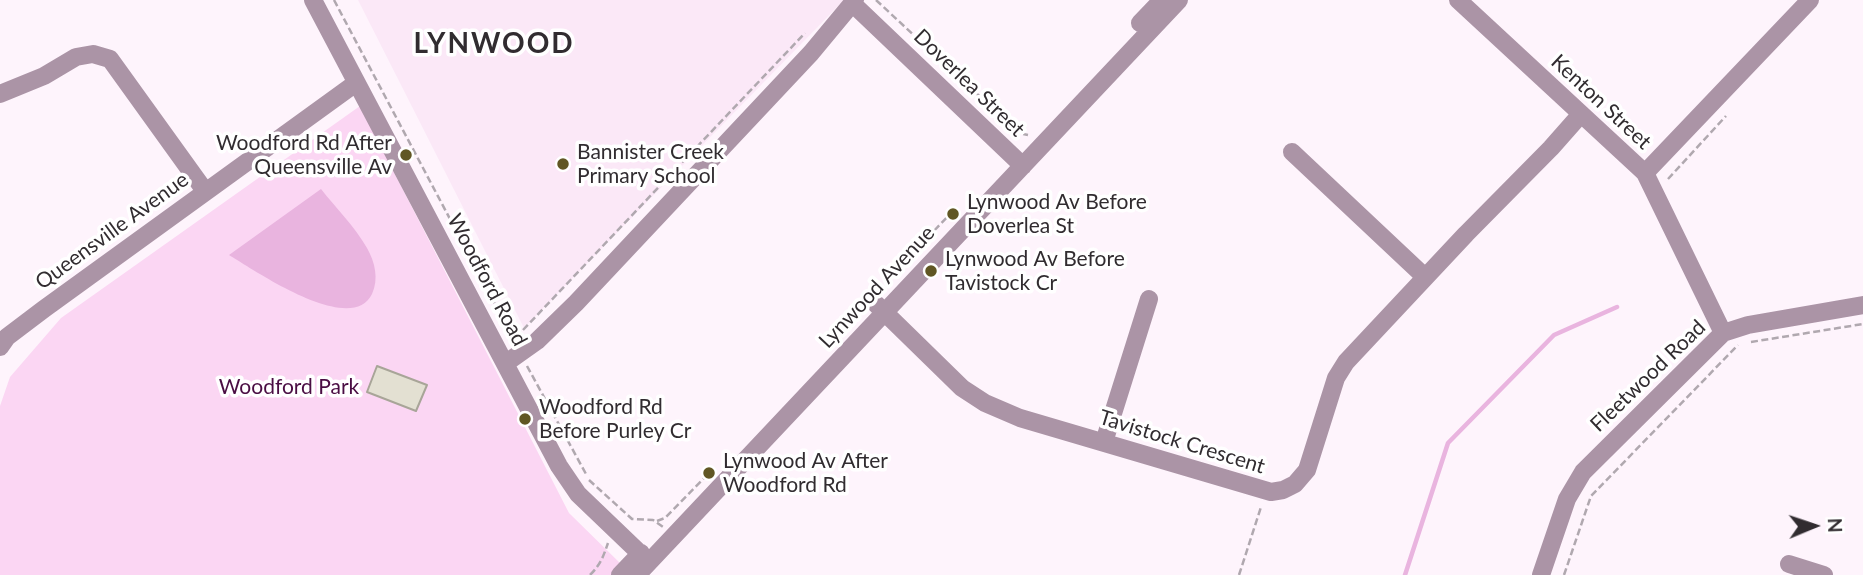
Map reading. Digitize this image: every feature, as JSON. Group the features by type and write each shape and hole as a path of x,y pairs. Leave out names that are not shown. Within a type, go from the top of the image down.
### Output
{"street":[{"name":"Woodford Road","path":"313,0 356,83 513,358 559,466 578,494 642,564"},
{"name":"Lynwood Avenue","path":"1018,161 1032,138 1162,0"},
{"name":"Lynwood Avenue","path":"621,575 642,564 1018,161 1179,0"},
{"name":"Kenton Street","path":"1458,0 1645,173 1723,333"},
{"path":"1645,173 1810,0"},
{"name":"Doverlea Street","path":"854,2 1018,161"},
{"path":"513,358 537,341 576,303 811,53 854,2"},
{"path":"0,94 44,76 75,57 93,54 110,59 205,191"},
{"name":"Queensville Avenue","path":"0,347 7,337 356,83"},
{"name":"Tavistock Crescent","path":"880,308 962,388 985,403 1020,418 1265,490 1283,490 1295,484 1307,470 1336,378 1346,362 1581,114"},
{"path":"1292,152 1425,277"},
{"path":"1104,442 1149,299"},
{"name":"Fleetwood Road","path":"1541,575 1567,499 1583,472 1723,333 1748,325 1863,305"},
{"path":"1789,564 1824,575"}],"path":[{"path":"334,0 512,337 513,358 589,480 632,519"},
{"path":"876,0 1019,132 1032,138"},
{"path":"512,337 519,334 812,25"},
{"path":"1668,179 1727,116"},
{"path":"1564,575 1591,496 1738,344 1863,324"},
{"path":"656,521 665,518 708,474"},
{"path":"1239,575 1265,490"}],"shaded area":[{"name":"Bannister Creek Primary School","path":"358,0 844,0 524,328"},
{"path":"321,189 357,233 372,259 376,277 374,288 361,305 344,308 324,305 280,285 229,255"}],"green space":[{"name":"Woodford Park","path":"360,106 569,513 622,565 614,575 0,575 0,406 10,377 61,318"}],"building":[{"path":"377,366 427,385 416,411 367,392"}],"waterway":[{"path":"1405,575 1448,443 1554,335 1617,307"}],"place":[{"name":"Woodford Rd After Queensville Av","path":"406,155"},
{"name":"Bannister Creek Primary School","path":"563,164"},
{"name":"Lynwood Av Before Doverlea St","path":"953,214"},
{"name":"Lynwood Av Before Tavistock Cr","path":"931,271"},
{"name":"Woodford Rd Before Purley Cr","path":"525,419"},
{"name":"Lynwood Av After Woodford Rd","path":"709,473"}],"district":[{"name":"LYNWOOD","path":"494,44"}]}
